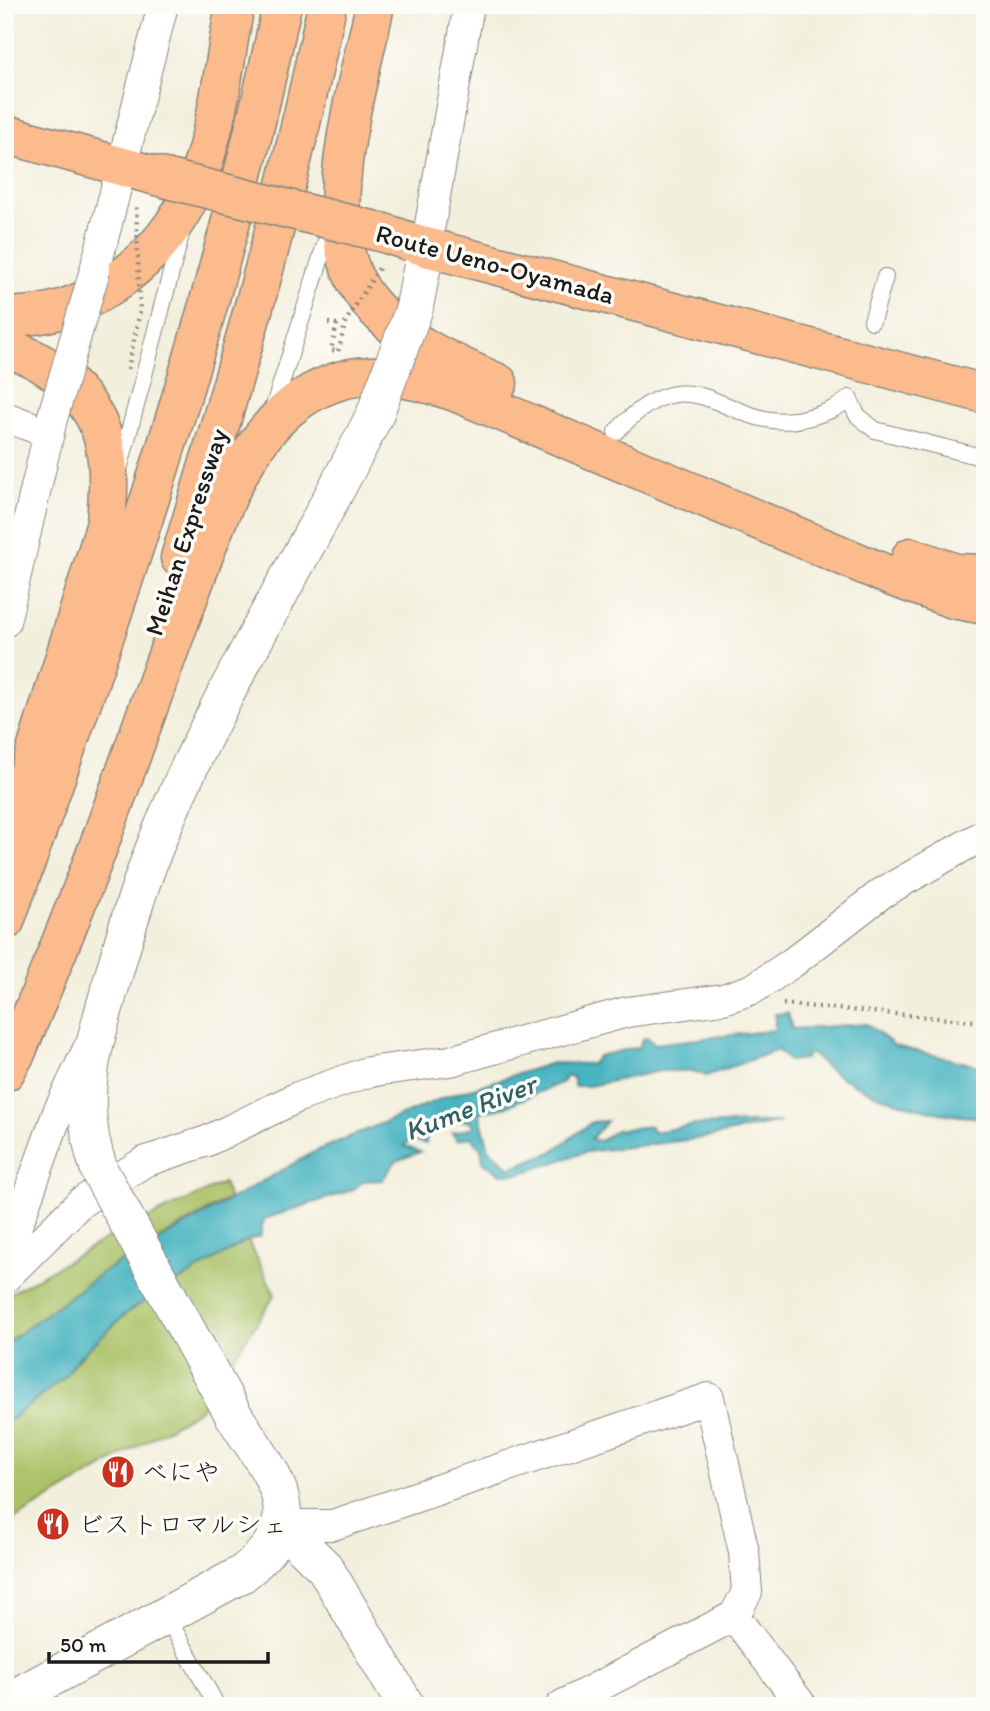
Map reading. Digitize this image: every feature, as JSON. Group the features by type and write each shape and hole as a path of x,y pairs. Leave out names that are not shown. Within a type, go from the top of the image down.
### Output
{"main road":[{"path":"5,316 33,317 68,308 102,291 159,247 191,198 212,127 235,5"},
{"name":"Meihan Expressway","path":"5,921 127,577 178,414 226,244 282,5"},
{"name":"Meihan Expressway","path":"5,1047 86,832 176,569 218,434 265,264 327,5"},
{"path":"375,5 343,163 338,204 343,241 353,275 365,296 388,321 424,349 461,367 925,563 956,573 985,574"},
{"name":"Route Ueno-Oyamada","path":"5,134 138,181 383,248 426,247 985,394"},
{"path":"5,348 21,352 49,369 79,394 96,421 105,444 109,478 106,523 5,850"},
{"path":"5,1072 16,1052 103,835 212,536 246,460 265,431 309,394 346,377 372,374 412,379 453,391 895,578 953,599 985,606"}],"street":[{"path":"5,622 51,426 95,270 138,181 163,5"},
{"path":"5,1703 52,1692 167,1617 242,1574 273,1545 281,1525 284,1505 277,1486 233,1413 100,1172 86,1120 86,1084 127,928 160,834 254,642 337,492 375,414 414,309 468,5"},
{"path":"5,417 51,426"},
{"path":"5,1278 80,1203 144,1163 207,1141 298,1097 368,1072 450,1061 626,1012 723,999 753,989 792,963 882,893 985,834"},
{"path":"5,1245 13,1237 58,1112 101,1023"},
{"path":"281,1525 333,1525 709,1398 744,1552 747,1592 734,1616 561,1706"},
{"path":"281,1525 326,1567 406,1706"},
{"path":"734,1616 802,1706"}],"lane":[{"path":"106,523 191,198"},
{"path":"265,431 338,204"},
{"path":"872,321 885,277"},
{"path":"616,432 636,411 656,398 680,393 701,395 772,422 794,422 824,413 849,398 857,415 875,430 985,458"},
{"path":"167,1617 217,1706"}],"path":[{"path":"128,369 140,311 138,181"},
{"path":"328,323 337,324 331,350 338,352 346,321 383,248"},
{"path":"775,1003 985,1022"}],"green space":[{"path":"223,1183 229,1198 103,1272 5,1344 5,1296 117,1233"},
{"path":"248,1240 275,1295 199,1410 5,1525 5,1424 66,1376 74,1362 129,1311"}],"water":[{"name":"Kume River","path":"788,1013 792,1029 867,1024 895,1046 985,1065 985,1118 940,1113 892,1100 847,1081 812,1054 805,1055 806,1059 788,1061 778,1050 706,1076 692,1071 660,1071 589,1086 574,1086 574,1078 567,1076 561,1083 499,1109 479,1112 489,1149 510,1168 552,1152 592,1122 607,1121 591,1139 600,1141 616,1130 651,1126 653,1132 694,1125 780,1122 703,1138 586,1152 519,1174 500,1174 483,1162 481,1148 471,1137 457,1140 452,1133 472,1128 473,1122 449,1123 427,1136 426,1144 412,1140 404,1146 420,1152 396,1161 382,1180 364,1181 352,1190 264,1219 260,1237 248,1240 129,1311 74,1362 66,1376 5,1424 5,1344 103,1272 316,1151 445,1097 552,1063 592,1064 598,1056 639,1047 642,1039 648,1038 655,1044 775,1030 775,1014"}],"place":[{"name":"べにや","path":"118,1472"},
{"name":"ビストロマルシェ","path":"53,1524"}]}
